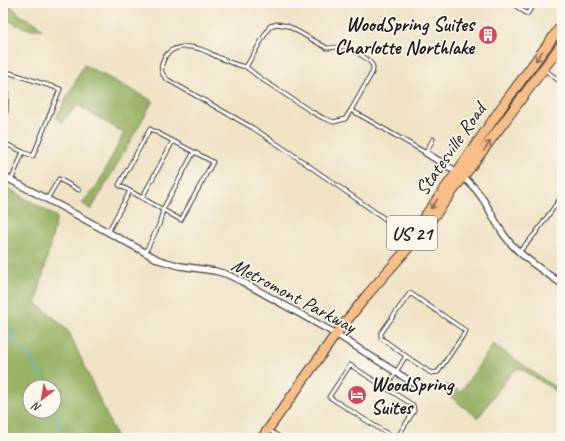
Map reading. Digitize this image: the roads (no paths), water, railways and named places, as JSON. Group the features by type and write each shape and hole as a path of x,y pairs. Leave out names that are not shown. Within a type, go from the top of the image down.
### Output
{"main road":[{"name":"Statesville Road","path":"262,438 336,334 368,294 423,231 515,89 562,25"},
{"name":"Statesville Road","path":"368,294 410,236 544,69 562,44"}],"street":[{"path":"426,153 460,175 475,188 504,236 519,252 562,284"},
{"name":"Metromont Parkway","path":"3,176 159,260 180,266 215,271 241,281 336,334 413,383"}],"lane":[{"path":"512,3 527,14 535,3"},
{"path":"246,67 270,26 277,24 288,26 327,48 346,47 372,64 374,68 372,73 351,110 345,119 334,122 312,112 246,67 229,62 192,47 181,46 172,49 166,54 163,60 162,71 164,77 168,80 253,128 410,236"},
{"path":"544,69 562,83"},
{"path":"6,112 7,72 60,89 33,156 6,144"},
{"path":"351,110 426,153 433,139"},
{"path":"150,129 194,152 213,162 181,220 119,185 150,129"},
{"path":"142,198 173,141"},
{"path":"11,181 24,152"},
{"path":"145,253 159,225 163,209 194,152"},
{"path":"47,200 59,179 79,190"},
{"path":"107,232 130,191"},
{"path":"519,252 535,234 562,196"},
{"path":"410,293 466,331 438,372 431,373 406,356 382,338 381,333 410,293"},
{"path":"386,388 406,356"},
{"path":"350,365 386,388 413,405 414,410 398,436 391,436 330,397 350,365"},
{"path":"268,429 281,438"}],"waterway":[{"path":"3,312 14,342"},
{"path":"3,340 14,342 30,356 42,379"},
{"path":"57,419 64,438"}],"place":[{"name":"WoodSpring Suites Charlotte Northlake","path":"488,35"},
{"name":"WoodSpring Suites","path":"357,395"}]}
